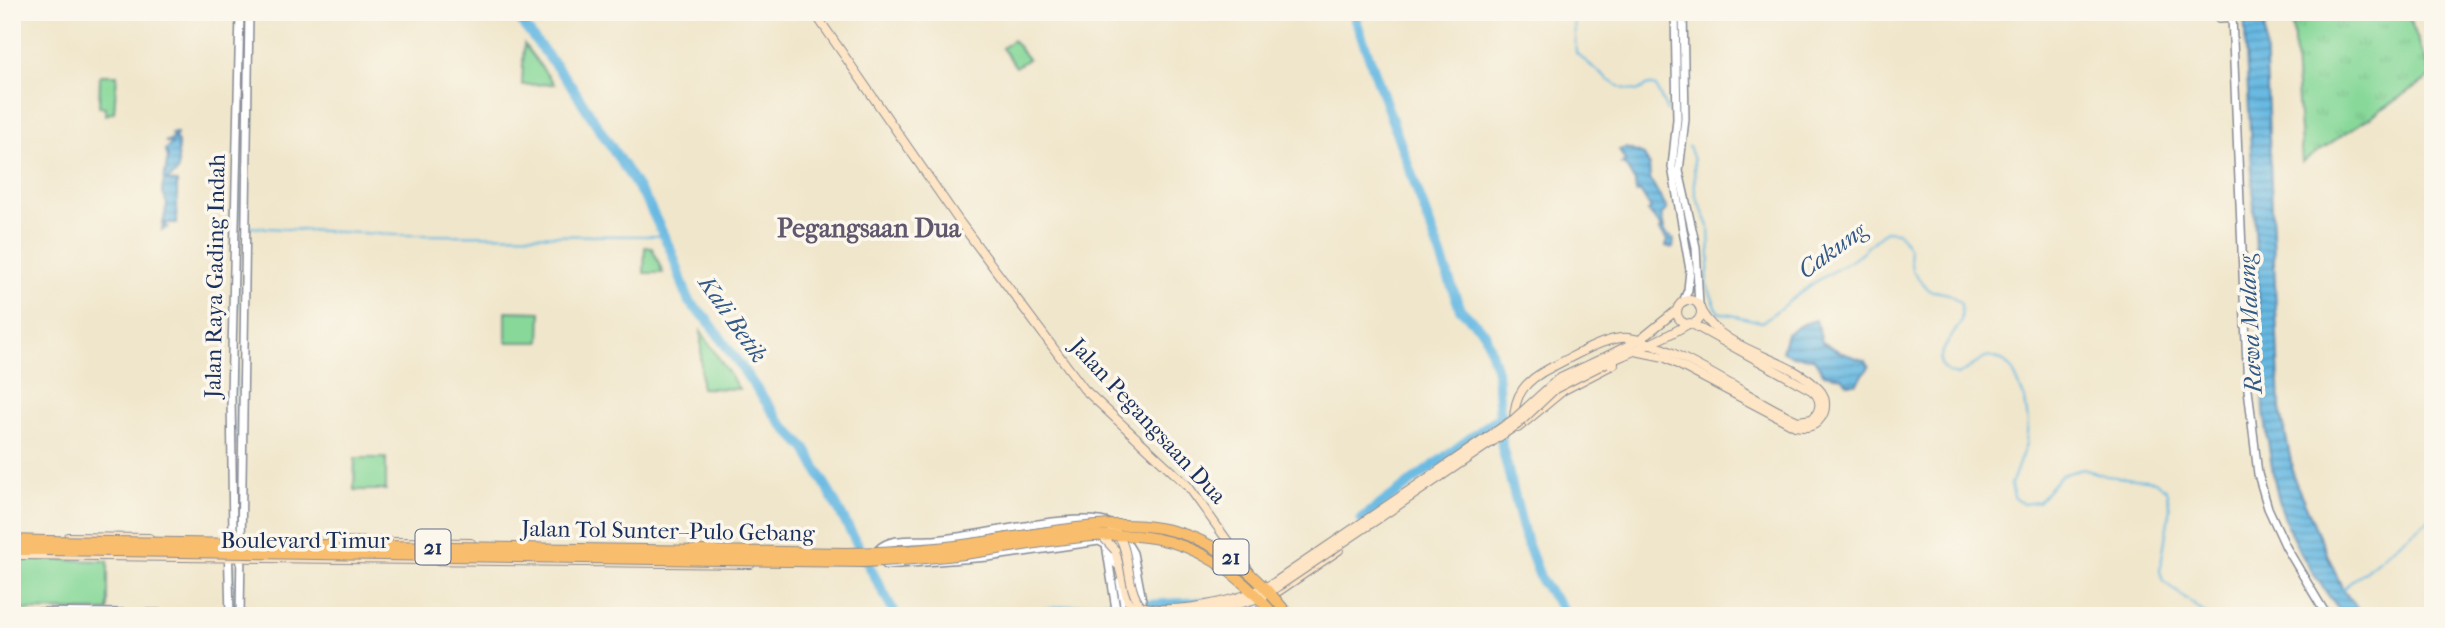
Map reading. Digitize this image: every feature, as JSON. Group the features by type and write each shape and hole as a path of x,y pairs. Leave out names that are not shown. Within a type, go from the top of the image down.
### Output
{"highway":[{"name":"Jalan Tol Sunter–Pulo Gebang","path":"12,538 874,553 949,547 1082,526 1132,523 1167,529 1221,551 1255,577 1289,616"},
{"name":"Jalan Tol Sunter–Pulo Gebang","path":"14,554 863,562 953,555 1077,537 1131,534 1167,540 1202,553 1234,574 1275,616"}],"main road":[{"name":"Jalan Pegangsaan Dua","path":"814,12 959,221 1084,389 1188,486 1284,616"},
{"path":"1515,430 1514,408 1519,390 1539,374 1604,343 1622,338 1641,339 1650,343 1798,427 1815,424 1825,408 1822,392 1813,383 1725,335 1692,300 1680,306 1641,339 1605,360"},
{"path":"1633,351 1658,354 1798,421 1812,419 1819,407 1819,398 1811,390 1680,320 1680,306"},
{"path":"1270,597 1507,436 1564,390 1608,368 1633,351 1698,319 1700,308"},
{"path":"1605,360 1624,356"},
{"name":"Boulevard Timur","path":"12,538 883,550 964,544 1104,524 1120,536 1131,588 1141,606 1161,608 1229,601 1275,582 1514,419 1558,379 1605,360"},
{"name":"Boulevard Timur","path":"14,554 726,565 891,560 1099,535 1108,540 1115,550 1128,601 1138,612 1154,615 1231,608 1279,587 1517,425 1555,389 1605,360"},
{"path":"1519,390 1526,410 1530,414 1537,412"},
{"path":"828,562 831,548"}],"street":[{"name":"Jalan Raya Gading Indah","path":"235,615 228,540 233,533 231,396 240,12"},
{"name":"Jalan Raya Gading Indah","path":"235,615 240,559 249,12"},
{"path":"1675,12 1681,123 1672,167 1690,270 1688,290 1680,306"},
{"path":"1683,12 1679,171 1696,247 1700,308"},
{"path":"2217,12 2219,18 2232,17 2248,389 2258,474 2276,526 2327,616"},
{"path":"883,550 894,542 956,539 1099,519 1111,523 1120,531 1133,554 1145,616"},
{"path":"1051,524 1054,548"},
{"path":"1106,545 1120,531"},
{"path":"874,560 888,565 905,565 1093,542 1106,545 1114,560 1119,601 1117,614"},
{"path":"1128,545 1139,616"},
{"path":"1197,616 1243,608 1270,597"},
{"path":"1119,601 1126,616"},
{"path":"12,612 235,615"}],"green space":[{"path":"2292,12 2407,12 2432,76 2302,162"},
{"path":"1013,40 1028,59 1016,67 1002,48"},
{"path":"524,44 554,84 522,85"},
{"path":"100,75 117,75 114,112 105,115 105,107 99,106"},
{"path":"645,247 652,248 663,273 644,273"},
{"path":"506,311 541,312 540,342 506,342"},
{"path":"701,331 739,389 701,388"},
{"path":"355,458 386,458 386,490 354,490"},
{"path":"24,559 108,561 108,611 12,610 12,564"}],"water":[{"path":"2244,12 2264,12 2280,407 2295,481 2343,590 2363,616 2343,616 2312,571 2286,523 2275,481 2264,410"},
{"path":"171,133 177,133 175,140 178,142 178,172 166,181 177,182 177,223 164,223 168,227 162,230 167,204 162,191 168,157 165,150 173,143 165,142 173,139"},
{"path":"1626,148 1644,155 1649,165 1650,179 1667,209 1661,215 1665,233 1674,239 1673,248 1666,246 1667,240 1659,230 1662,228 1648,211 1651,209 1640,191 1636,193 1635,182 1625,165 1621,164 1625,161 1619,150"},
{"path":"1816,320 1822,342 1842,353 1866,361 1869,367 1856,384 1848,384 1842,377 1824,374 1813,358 1792,356 1782,351 1787,334"}],"waterway":[{"name":"Kali Betik","path":"513,12 571,85 649,205 672,253 689,302 707,319 781,423 806,449 896,616"},
{"path":"1353,12 1460,309 1485,333 1497,371 1502,447 1526,540 1542,582 1568,616"},
{"name":"Cakung","path":"1570,12 1574,20 1576,53 1608,80 1622,88 1637,91 1648,85 1656,87 1667,111"},
{"path":"239,223 242,66"},
{"name":"Cakung","path":"1689,146 1694,160 1695,194 1709,226 1710,259 1706,282 1718,312 1762,322 1812,284 1854,259 1885,231 1898,232 1909,248 1912,270 1928,290 1949,294 1961,303 1961,321 1943,351 1941,366 1958,375 1988,356 2004,361 2013,371 2025,399 2028,422 2026,444 2011,485 2014,497 2023,504 2038,502 2061,475 2083,469 2106,476 2155,481 2166,490 2170,508 2160,571 2163,581 2208,616"},
{"path":"249,227 397,235 664,236"},
{"path":"235,445 239,234"},
{"path":"1361,519 1502,415"},
{"path":"2341,590 2433,516"},
{"path":"234,565 234,611"},
{"path":"1147,605 1205,602"},
{"path":"1021,616 1108,605 1125,606"}],"district":[{"name":"Pegangsaan Dua","path":"869,228"}],"water label":[{"name":"Rawa Malang","path":"2250,324"}]}
